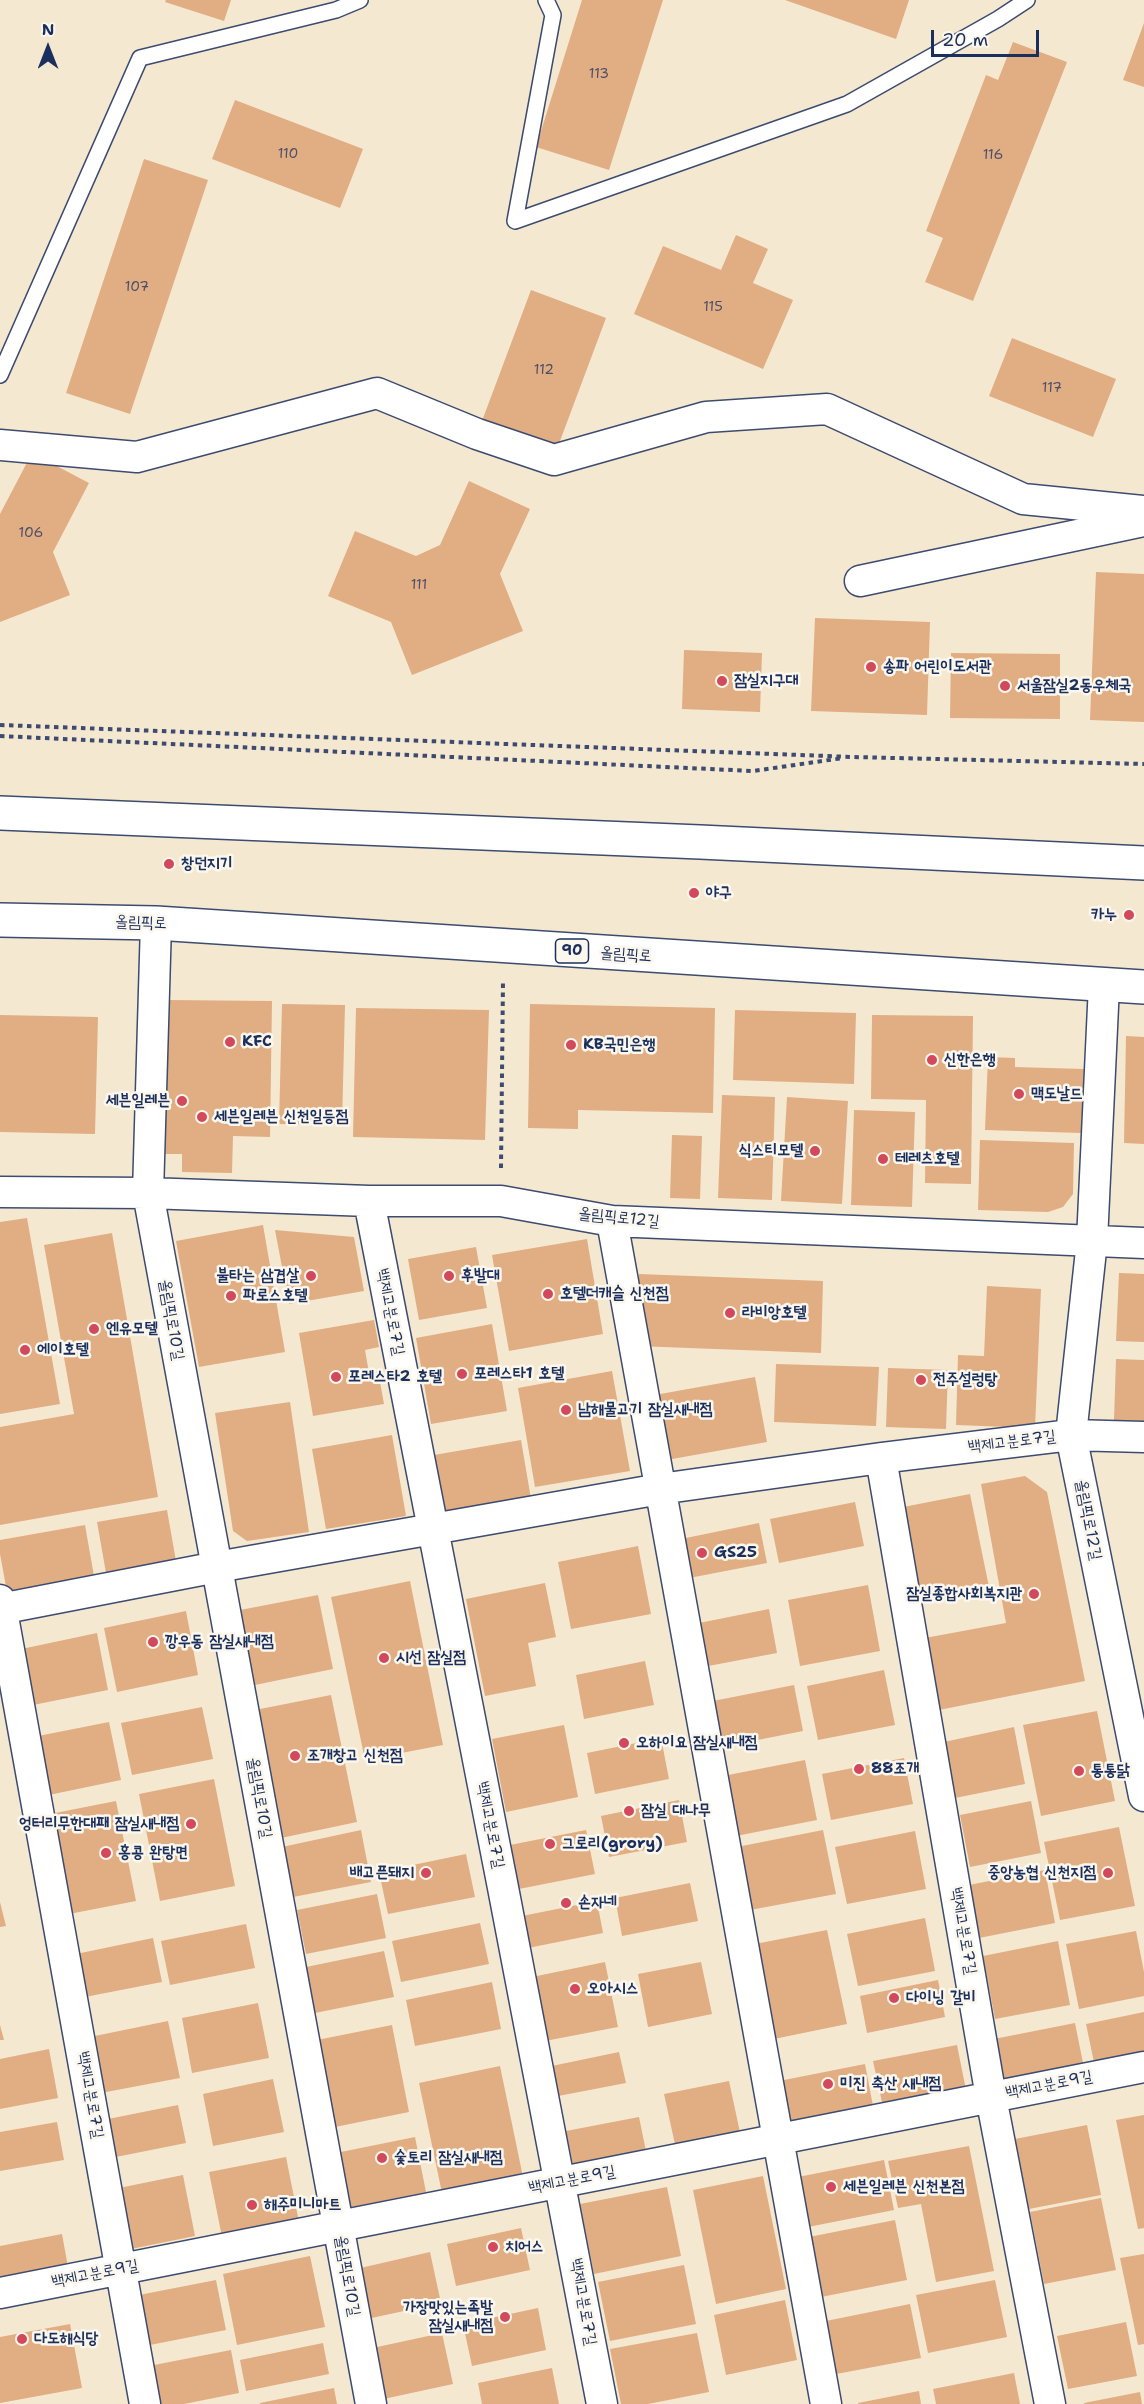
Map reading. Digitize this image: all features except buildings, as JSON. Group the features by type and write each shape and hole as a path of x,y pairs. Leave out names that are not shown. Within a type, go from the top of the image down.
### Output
{"main road":[{"path":"0,813 1144,863"},
{"name":"올림픽로","path":"0,920 156,923 1144,987"}],"street":[{"path":"0,445 136,457 377,393 477,434 554,460 706,417 827,409 1023,499 1144,511"},
{"path":"860,581 1144,521"},
{"name":"올림픽로10길","path":"156,923 148,1193 371,2404"},
{"name":"올림픽로12길","path":"1104,986 1092,1241 1071,1435 1144,1796"},
{"path":"0,1192 148,1193"},
{"name":"올림픽로12길","path":"148,1193 369,1201 501,1201 612,1221 1144,1243"},
{"name":"백제고분로7길","path":"369,1201 431,1529 561,2182 602,2404"},
{"path":"612,1221 826,2404"},
{"name":"백제고분로7길","path":"145,2404 0,1606 660,1489 881,1458 1071,1435 1144,1437"},
{"name":"백제고분로7길","path":"881,1458 991,2097 1050,2404"},
{"name":"백제고분로9길","path":"0,2293 1144,2067"}],"lane":[{"path":"0,375 140,58 336,10 360,0"},
{"path":"546,0 553,15 515,221 848,104 998,19 1027,0"}],"path":[{"path":"0,725 853,757 1144,764"},
{"path":"0,736 753,771 853,757"},
{"path":"501,1201 504,947"}],"place":[{"name":"송파 어린이도서관","path":"871,667"},
{"name":"잠실지구대","path":"722,681"},
{"name":"서울잠실2동우체국","path":"1005,686"},
{"name":"창던지기","path":"169,864"},
{"name":"야구","path":"694,893"},
{"name":"카누","path":"1129,915"},
{"name":"KFC","path":"230,1042"},
{"name":"KB국민은행","path":"571,1045"},
{"name":"신한은행","path":"932,1060"},
{"name":"맥도날드","path":"1019,1094"},
{"name":"세븐일레븐","path":"182,1101"},
{"name":"세븐일레븐 신천일등점","path":"202,1117"},
{"name":"식스티모텔","path":"815,1151"},
{"name":"테레츠호텔","path":"883,1159"},
{"name":"불타는 삼겹살","path":"311,1276"},
{"name":"후발대","path":"449,1276"},
{"name":"호텔더캐슬 신천점","path":"548,1294"},
{"name":"파로스호텔","path":"231,1296"},
{"name":"라비앙호텔","path":"730,1313"},
{"name":"엔유모텔","path":"94,1329"},
{"name":"에이호텔","path":"25,1350"},
{"name":"포레스타1 호텔","path":"462,1374"},
{"name":"포레스타2 호텔","path":"336,1377"},
{"name":"전주설렁탕","path":"921,1380"},
{"name":"남해물고기 잠실새내점","path":"566,1410"},
{"name":"GS25","path":"702,1553"},
{"name":"잠실종합사회복지관","path":"1034,1594"},
{"name":"깡우동 잠실새내점","path":"153,1642"},
{"name":"시선 잠실점","path":"384,1658"},
{"name":"오하이요 잠실새내점","path":"624,1743"},
{"name":"조개창고 신천점","path":"295,1756"},
{"name":"88조개","path":"859,1769"},
{"name":"통통닭","path":"1079,1771"},
{"name":"잠실 대나무","path":"629,1811"},
{"name":"엉터리무한대패 잠실새내점","path":"191,1824"},
{"name":"그로리(grory)","path":"550,1844"},
{"name":"홍콩 완탕면","path":"106,1853"},
{"name":"배고픈돼지","path":"426,1873"},
{"name":"중앙농협 신천지점","path":"1108,1873"},
{"name":"손자네","path":"566,1903"},
{"name":"오아시스","path":"575,1989"},
{"name":"다이닝 갈비","path":"894,1998"},
{"name":"미진 축산 새내점","path":"828,2084"},
{"name":"숯토리 잠실새내점","path":"382,2158"},
{"name":"세븐일레븐 신천본점","path":"831,2187"},
{"name":"해주미니마트","path":"252,2205"},
{"name":"치어스","path":"493,2247"},
{"name":"가장맛있는족발 잠실새내점","path":"505,2317"},
{"name":"다도해식당","path":"22,2339"}]}
